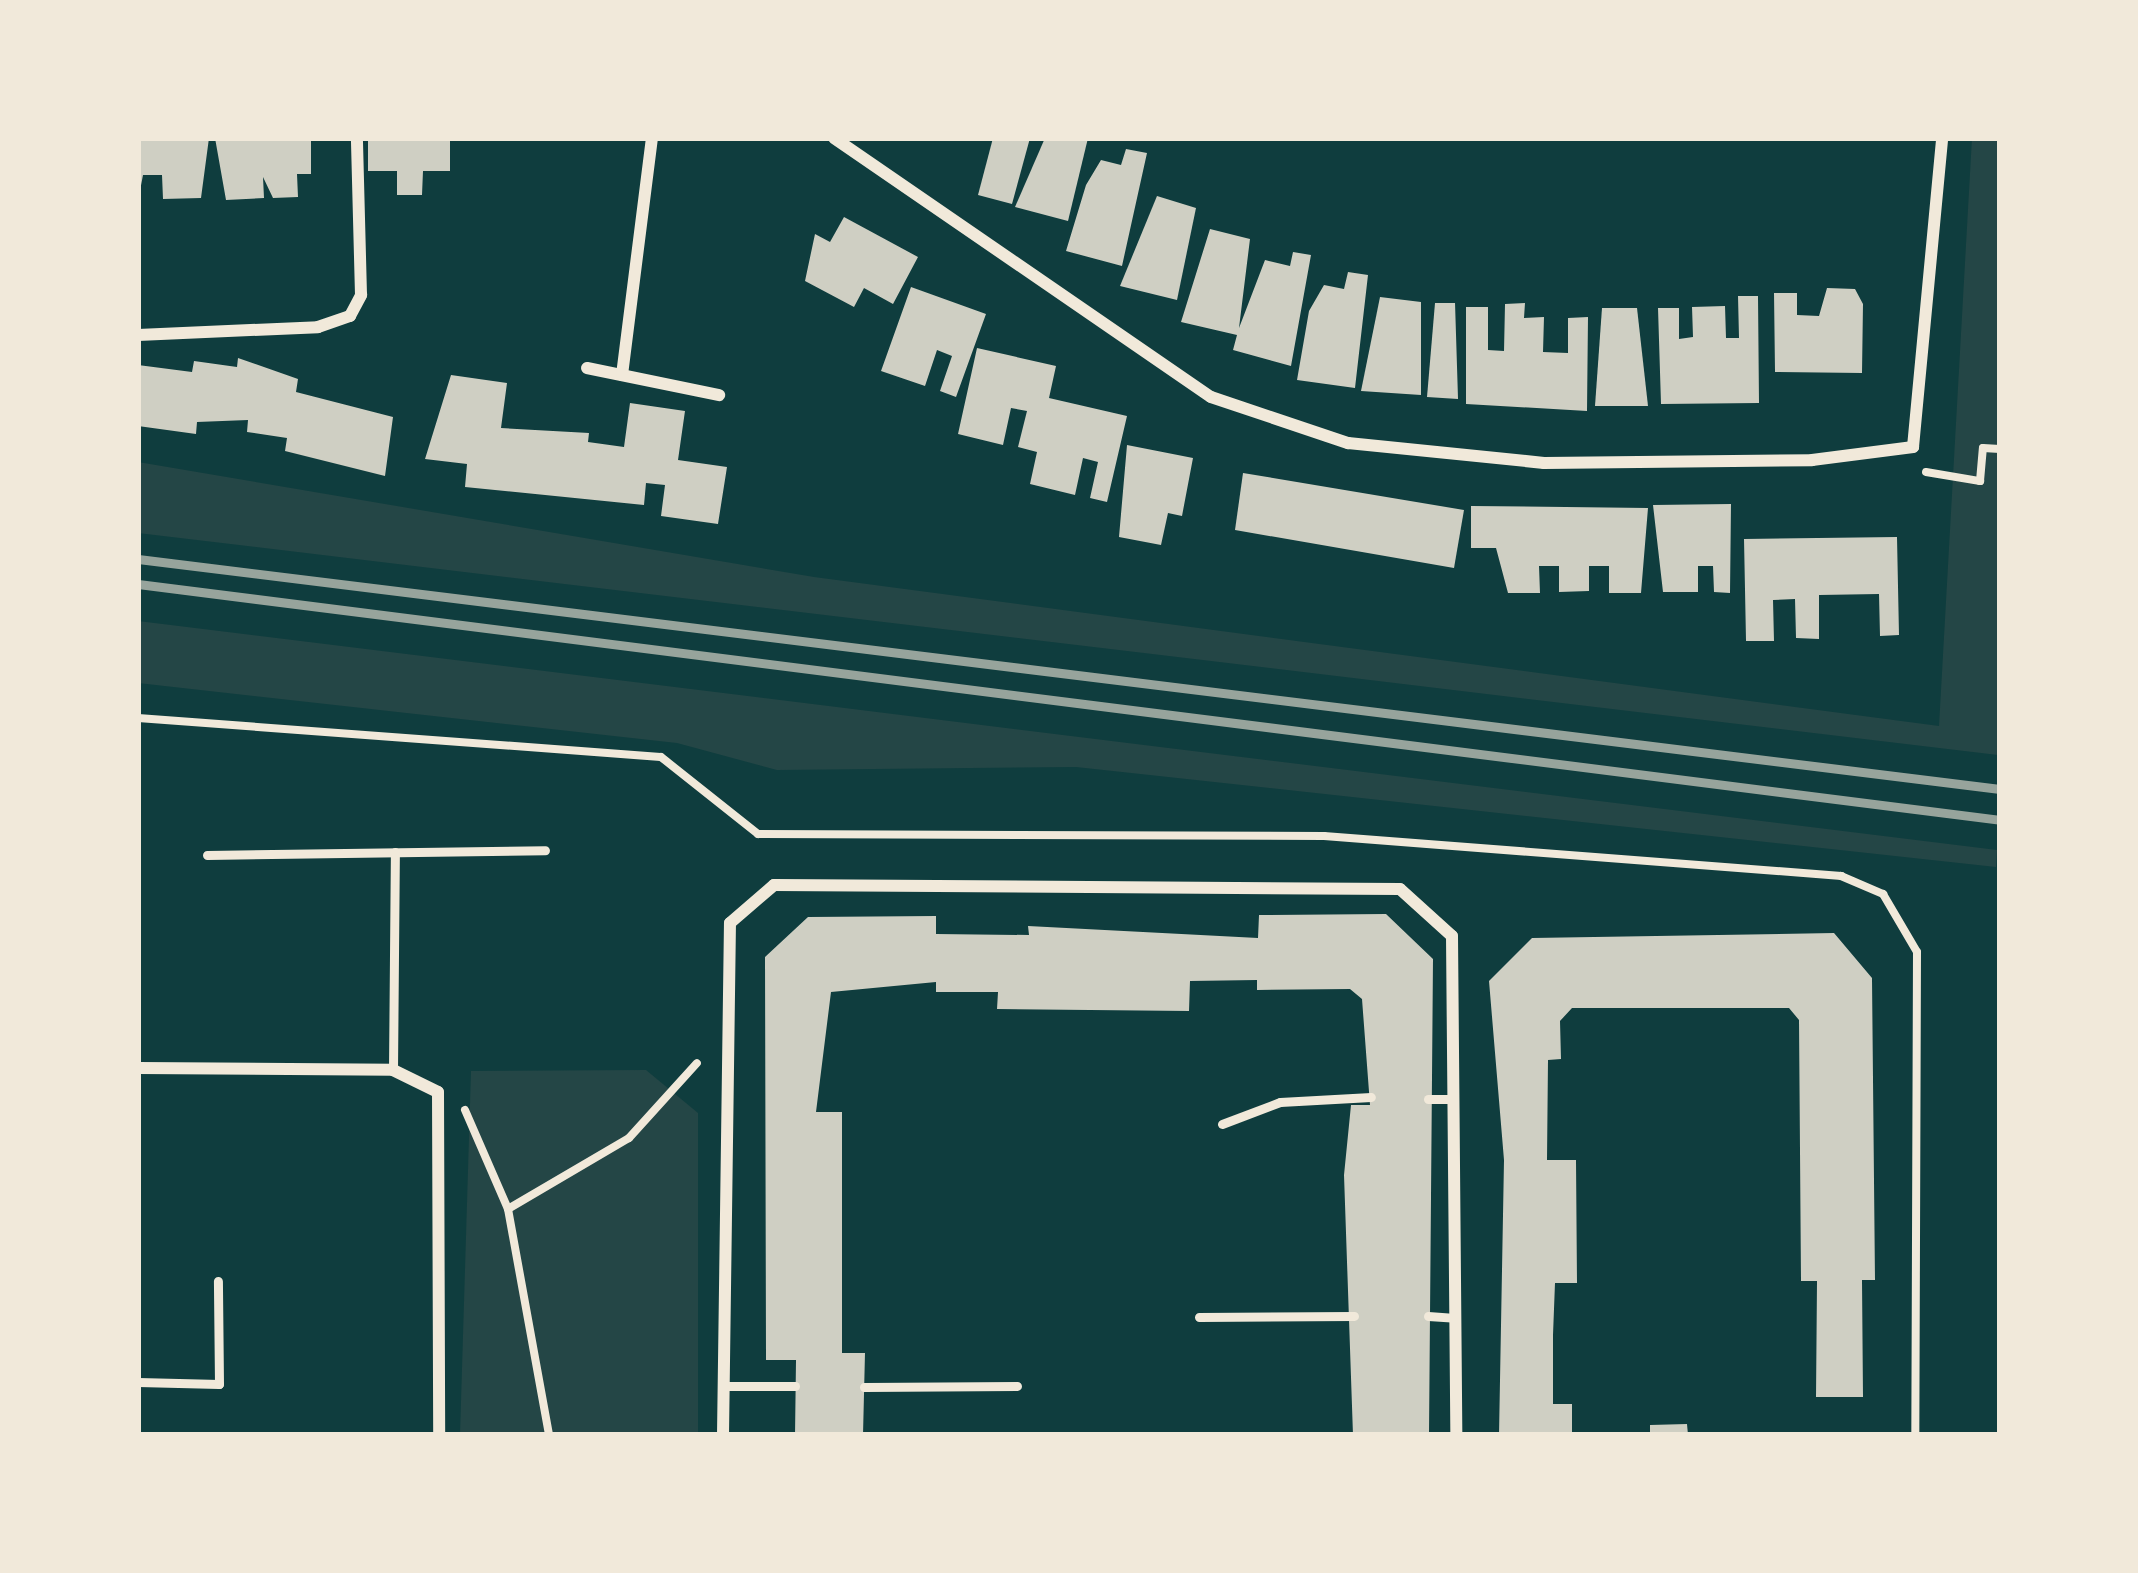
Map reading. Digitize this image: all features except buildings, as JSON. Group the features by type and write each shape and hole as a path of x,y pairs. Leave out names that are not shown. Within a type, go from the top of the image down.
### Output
{"street":[{"path":"138,335 318,327 350,316 361,295 357,138"},
{"path":"622,375 652,138"},
{"path":"834,138 1146,359 1259,418 1348,443 1498,460 1902,455 1919,429 1942,138"},
{"path":"587,368 719,395"},
{"path":"723,1435 730,923 774,885 1400,889 1451,936 1456,1435"},
{"path":"138,1068 393,1070 438,1092 439,1435"}],"lane":[{"path":"207,855 545,850"},
{"path":"393,1070 395,852"},
{"path":"1222,1124 1280,1102 1371,1097"},
{"path":"1428,1099 1453,1099"},
{"path":"138,1382 219,1384 218,1281"},
{"path":"1199,1317 1354,1316"},
{"path":"1428,1316 1455,1318"},
{"path":"723,1386 795,1386"},
{"path":"865,1387 1017,1386"}],"path":[{"path":"1934,478 1980,481 1982,448 2000,449"},
{"path":"508,1210 647,1123 725,1030"},
{"path":"438,1092 477,1119 508,1210 549,1435"}],"shaded area":[{"path":"1972,138 2000,138 1998,755 138,533 138,462 814,577 1939,726"},
{"path":"138,621 1997,850 1996,867 1076,767 777,770 677,743 138,683"},
{"path":"646,1070 698,1113 698,1435 460,1435 471,1071"}],"railway":[{"path":"138,559 2000,789"},
{"path":"138,584 2000,820"}]}
